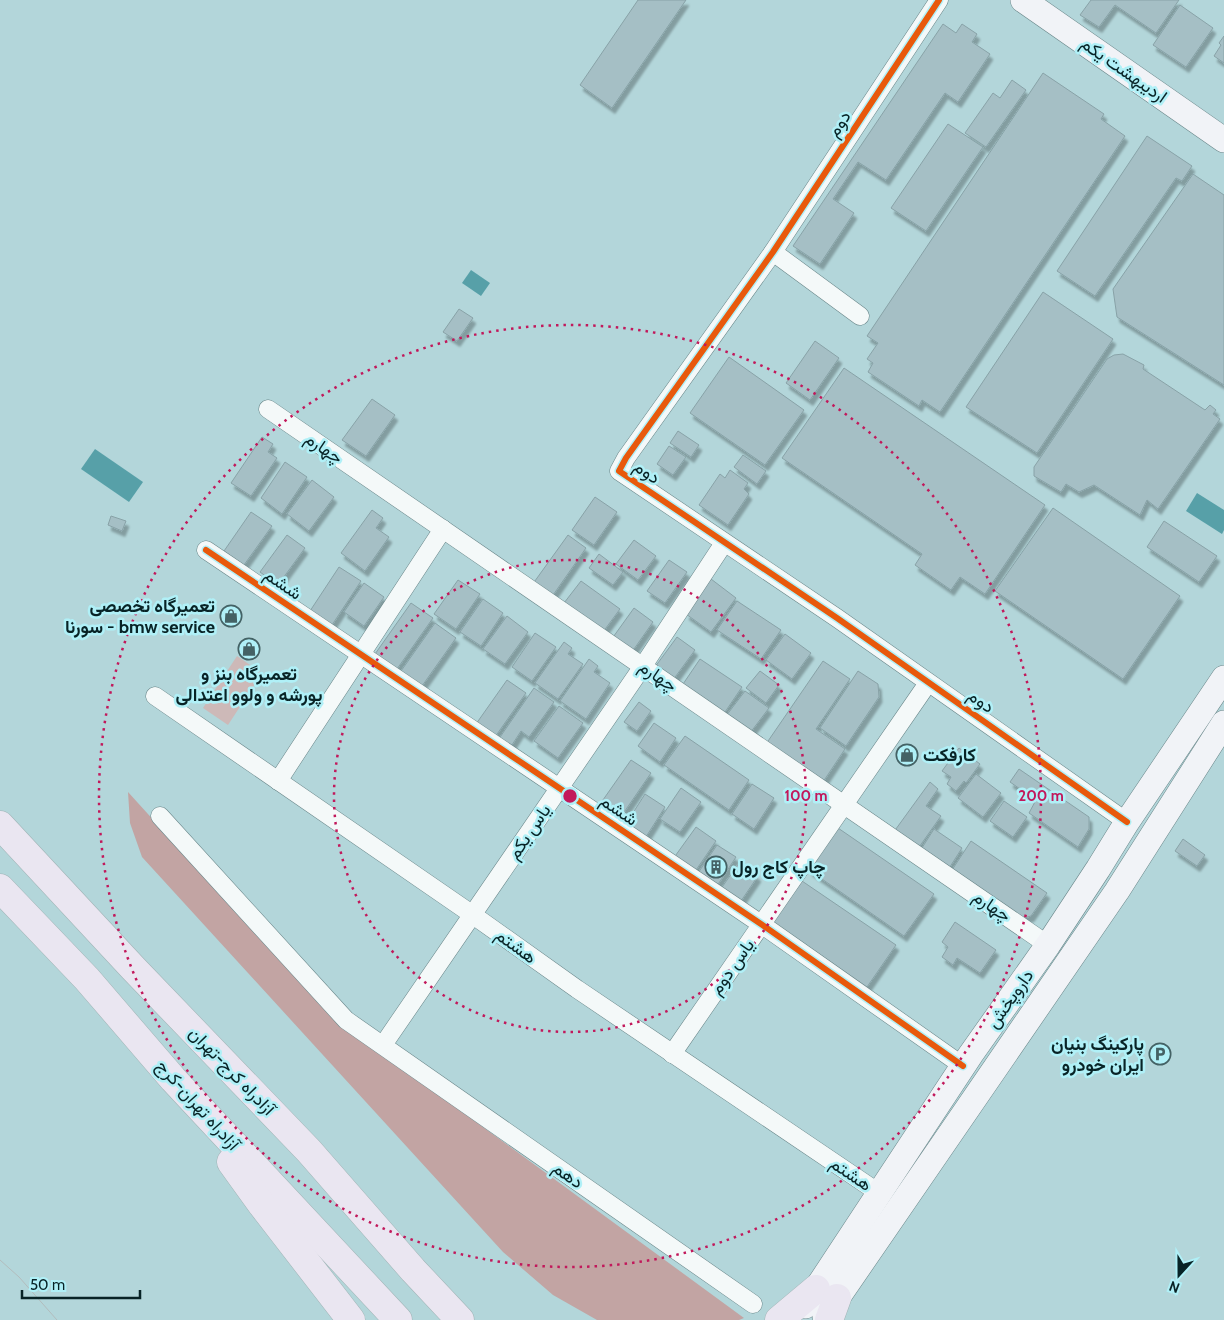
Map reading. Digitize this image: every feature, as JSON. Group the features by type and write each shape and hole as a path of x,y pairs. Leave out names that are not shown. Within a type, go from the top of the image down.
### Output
{"highway":[{"name":"آزادراه کرج-تهران","path":"0,825 133,968 308,1151 413,1270 460,1320"},
{"name":"آزادراه تهران-کرج","path":"0,888 87,979 174,1078 398,1320"},
{"path":"174,1078 251,1190 351,1320"},
{"path":"413,1270 476,1320"},
{"path":"779,1320 828,1302"}],"street":[{"name":"دوم","path":"939,0 773,252 626,458 619,471 837,618 1127,822"},
{"name":"اردیبهشت یکم","path":"1023,0 1224,140"},
{"path":"773,252 860,316"},
{"name":"چهارم","path":"268,409 1048,944"},
{"path":"278,781 444,529"},
{"name":"یاس یکم","path":"383,1045 643,666 724,543"},
{"name":"ششم","path":"206,550 761,924 963,1066"},
{"name":"یاس دوم","path":"672,1054 928,683"},
{"name":"داروپخش","path":"822,1320 828,1302 879,1193 963,1066 1048,944 1127,822 1220,692"},
{"name":"هشتم","path":"155,696 577,989 879,1193"},
{"name":"داروپخش","path":"796,1320 828,1302 1117,891 1224,723"},
{"name":"دهم","path":"160,816 346,1020 754,1304"},
{"path":"1098,869 1114,871 1117,891"}],"shaded area":[{"path":"237,656 262,673 228,725 203,708"},
{"path":"128,792 225,899 378,1050 744,1318 739,1320 597,1320 553,1295 503,1252 142,857 130,823"}],"water":[{"path":"471,270 490,283 481,296 462,283"},
{"path":"95,449 143,482 129,502 81,469"},
{"path":"1197,493 1224,510 1224,530 1222,534 1186,511"}],"building":[{"path":"638,0 686,0 612,108 580,85"},
{"path":"1091,0 1179,0 1156,33 1115,5 1099,27 1080,15"},
{"path":"1180,5 1213,28 1186,67 1153,45"},
{"path":"943,24 956,33 962,24 977,34 972,42 990,54 958,102 945,93 886,180 858,162 833,199 854,213 820,264 793,246"},
{"path":"1224,36 1224,63 1214,56"},
{"path":"1043,73 1104,114 1101,119 1125,136 940,412 922,400 919,406 868,372 873,363 867,359 878,343 867,336"},
{"path":"1012,80 1026,90 986,147 965,133 993,93 1000,98"},
{"path":"948,124 983,147 926,231 891,208"},
{"path":"1147,136 1192,166 1182,181 1176,178 1095,296 1057,271"},
{"path":"1193,174 1224,195 1224,385 1117,317 1113,289"},
{"path":"1043,292 1113,339 1037,453 966,407"},
{"path":"459,309 473,318 457,341 443,332"},
{"path":"815,341 839,358 810,400 786,383"},
{"path":"1123,354 1144,365 1143,369 1205,410 1210,405 1216,410 1213,414 1220,419 1158,509 1147,500 1140,515 1094,485 1079,492 1066,484 1061,492 1034,476 1034,467 1107,359 1114,355"},
{"path":"729,357 804,410 765,465 690,413"},
{"path":"844,368 1045,505 985,594 960,577 951,590 915,565 922,554 782,458"},
{"path":"372,399 395,415 366,456 342,440"},
{"path":"678,431 699,445 691,457 670,443"},
{"path":"262,437 273,444 268,452 277,458 251,496 231,483"},
{"path":"669,446 686,457 673,475 657,464"},
{"path":"743,455 766,471 757,484 734,467"},
{"path":"285,462 307,477 282,514 261,498"},
{"path":"730,470 748,483 744,489 749,494 728,525 699,505 720,474 725,478"},
{"path":"312,480 334,497 309,531 287,514"},
{"path":"595,497 617,512 594,545 572,530"},
{"path":"1053,508 1180,596 1123,679 995,591"},
{"path":"372,510 383,518 376,528 389,537 365,571 341,553"},
{"path":"251,512 272,526 244,565 224,551"},
{"path":"111,516 126,521 122,531 108,525"},
{"path":"1164,521 1217,556 1199,582 1147,547"},
{"path":"287,535 305,548 278,585 260,572"},
{"path":"568,535 586,548 551,598 532,585"},
{"path":"634,540 656,556 638,580 616,564"},
{"path":"599,554 623,572 613,585 589,568"},
{"path":"669,560 687,572 665,603 647,591"},
{"path":"339,567 361,581 332,625 310,611"},
{"path":"711,579 736,598 711,632 686,614"},
{"path":"458,580 480,594 456,629 434,614"},
{"path":"581,581 620,609 603,632 564,603"},
{"path":"364,583 384,597 364,626 344,612"},
{"path":"483,599 503,613 481,646 460,632"},
{"path":"737,601 781,630 761,659 717,630"},
{"path":"411,603 433,618 397,669 375,654"},
{"path":"634,608 653,622 634,649 627,652 611,640"},
{"path":"507,616 528,632 505,664 483,649"},
{"path":"435,623 456,638 422,686 401,671"},
{"path":"535,633 556,647 532,681 512,667"},
{"path":"785,634 811,653 792,679 766,660"},
{"path":"677,637 695,650 673,680 655,667"},
{"path":"564,642 572,648 568,654 583,664 558,699 535,683"},
{"path":"589,659 598,666 594,672 610,683 586,719 560,701"},
{"path":"700,659 742,687 723,715 681,687"},
{"path":"823,661 850,679 816,729 845,749 823,782 766,744"},
{"path":"760,671 779,685 766,703 746,688"},
{"path":"858,671 878,684 879,697 846,746 820,728"},
{"path":"507,680 526,693 495,737 476,724"},
{"path":"534,688 554,702 529,737 521,731 510,748 498,740"},
{"path":"745,691 769,708 750,733 726,716"},
{"path":"639,702 651,711 637,731 624,722"},
{"path":"559,706 583,723 558,758 534,741"},
{"path":"654,723 676,738 660,762 638,746"},
{"path":"685,736 749,780 729,810 664,765"},
{"path":"959,748 980,764 966,783 964,781 956,791 947,784 951,777 942,771"},
{"path":"631,760 651,773 618,821 598,807"},
{"path":"1019,769 1089,817 1089,829 1078,847 1029,813 1036,800 1010,782"},
{"path":"976,774 1001,793 983,817 958,798"},
{"path":"930,782 938,789 926,806 941,816 917,850 893,833"},
{"path":"752,784 774,798 754,829 732,814"},
{"path":"681,788 701,802 680,832 660,819"},
{"path":"645,794 665,807 644,840 624,827"},
{"path":"1004,801 1027,817 1013,837 990,821"},
{"path":"696,827 716,841 694,873 673,859"},
{"path":"838,828 934,894 904,936 809,870"},
{"path":"934,829 962,848 948,870 920,851"},
{"path":"1183,839 1205,855 1197,866 1175,851"},
{"path":"971,841 1047,893 1031,916 1023,918 952,870"},
{"name":"چاپ کاج رول","path":"717,845 736,857 715,889 696,876"},
{"path":"739,863 758,876 739,904 720,890"},
{"path":"802,881 896,945 867,987 773,922"},
{"path":"955,922 996,950 980,973 957,958 953,965 942,957 948,947 942,942"}],"tram line":[{"path":"0,1260 19,1277 57,1320"}],"cycle path":[{"path":"939,0 773,252 626,458 619,471 837,618 1127,822"},
{"path":"206,550 761,924 963,1066"}],"place":[{"name":"تعمیرگاه تخصصی سورنا - bmw service","path":"231,616"},
{"name":"تعمیرگاه بنز و پورشه و ولوو اعتدالی","path":"249,649"},
{"name":"کارفکت","path":"907,755"},
{"name":"چاپ کاج رول","path":"716,867"},
{"name":"پارکینگ بنیان ایران خودرو","path":"1160,1054"}]}
